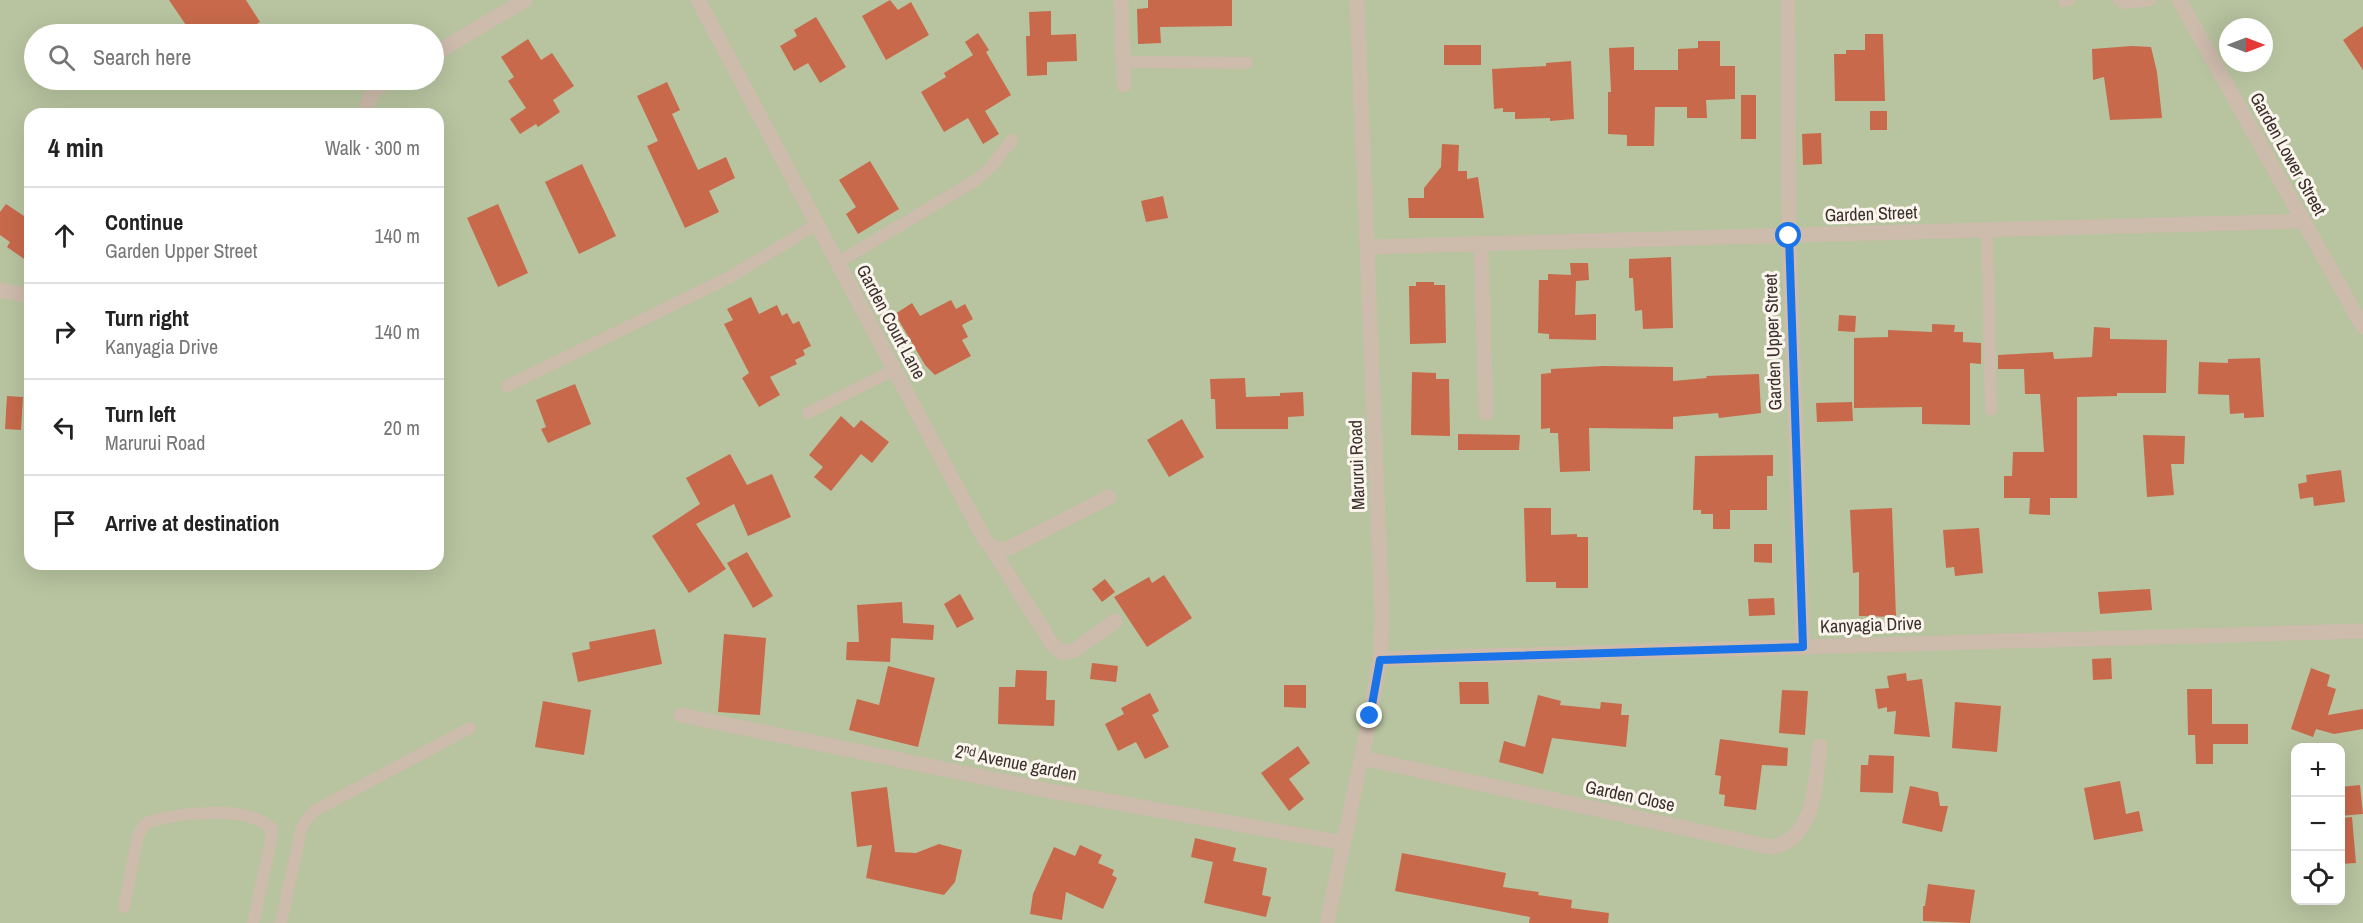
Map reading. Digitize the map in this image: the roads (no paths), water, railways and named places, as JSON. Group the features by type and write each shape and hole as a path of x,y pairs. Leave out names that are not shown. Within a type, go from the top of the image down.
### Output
{"street":[{"path":"444,48 525,0"},
{"name":"Garden Court Lane","path":"698,0 989,544 1052,644 1063,653 1075,650 1115,621"},
{"path":"1121,0 1124,85"},
{"name":"Marurui Road","path":"1327,923 1380,660 1380,552 1357,0"},
{"name":"Garden Upper Street","path":"1788,0 1789,236 1803,647"},
{"name":"Garden Lower Street","path":"2179,0 2363,327"},
{"path":"366,108 366,102 374,90"},
{"name":"Garden Street","path":"1368,247 2303,221"},
{"path":"1481,244 1486,413"},
{"path":"0,290 24,295"},
{"path":"989,544 1001,550 1009,548 1109,497"},
{"name":"Kanyagia Drive","path":"1380,660 2363,631"},
{"name":"2ⁿᵈ Avenue garden","path":"681,715 1051,790 1344,843"},
{"name":"Garden Close","path":"1362,758 1771,847 1791,840 1806,819 1811,806 1820,746"}],"lane":[{"path":"2064,1 2069,0"},
{"path":"2119,0 2124,3 2151,0"},
{"path":"1124,62 1247,63"},
{"path":"837,263 976,180 990,168 1012,140"},
{"path":"507,386 730,277 817,224"},
{"path":"1987,230 1991,410"},
{"path":"808,414 894,370"},
{"path":"281,923 302,826 314,811 470,728"},
{"path":"124,907 138,835 146,823 213,813 234,814 265,822 272,830 253,923"}]}
